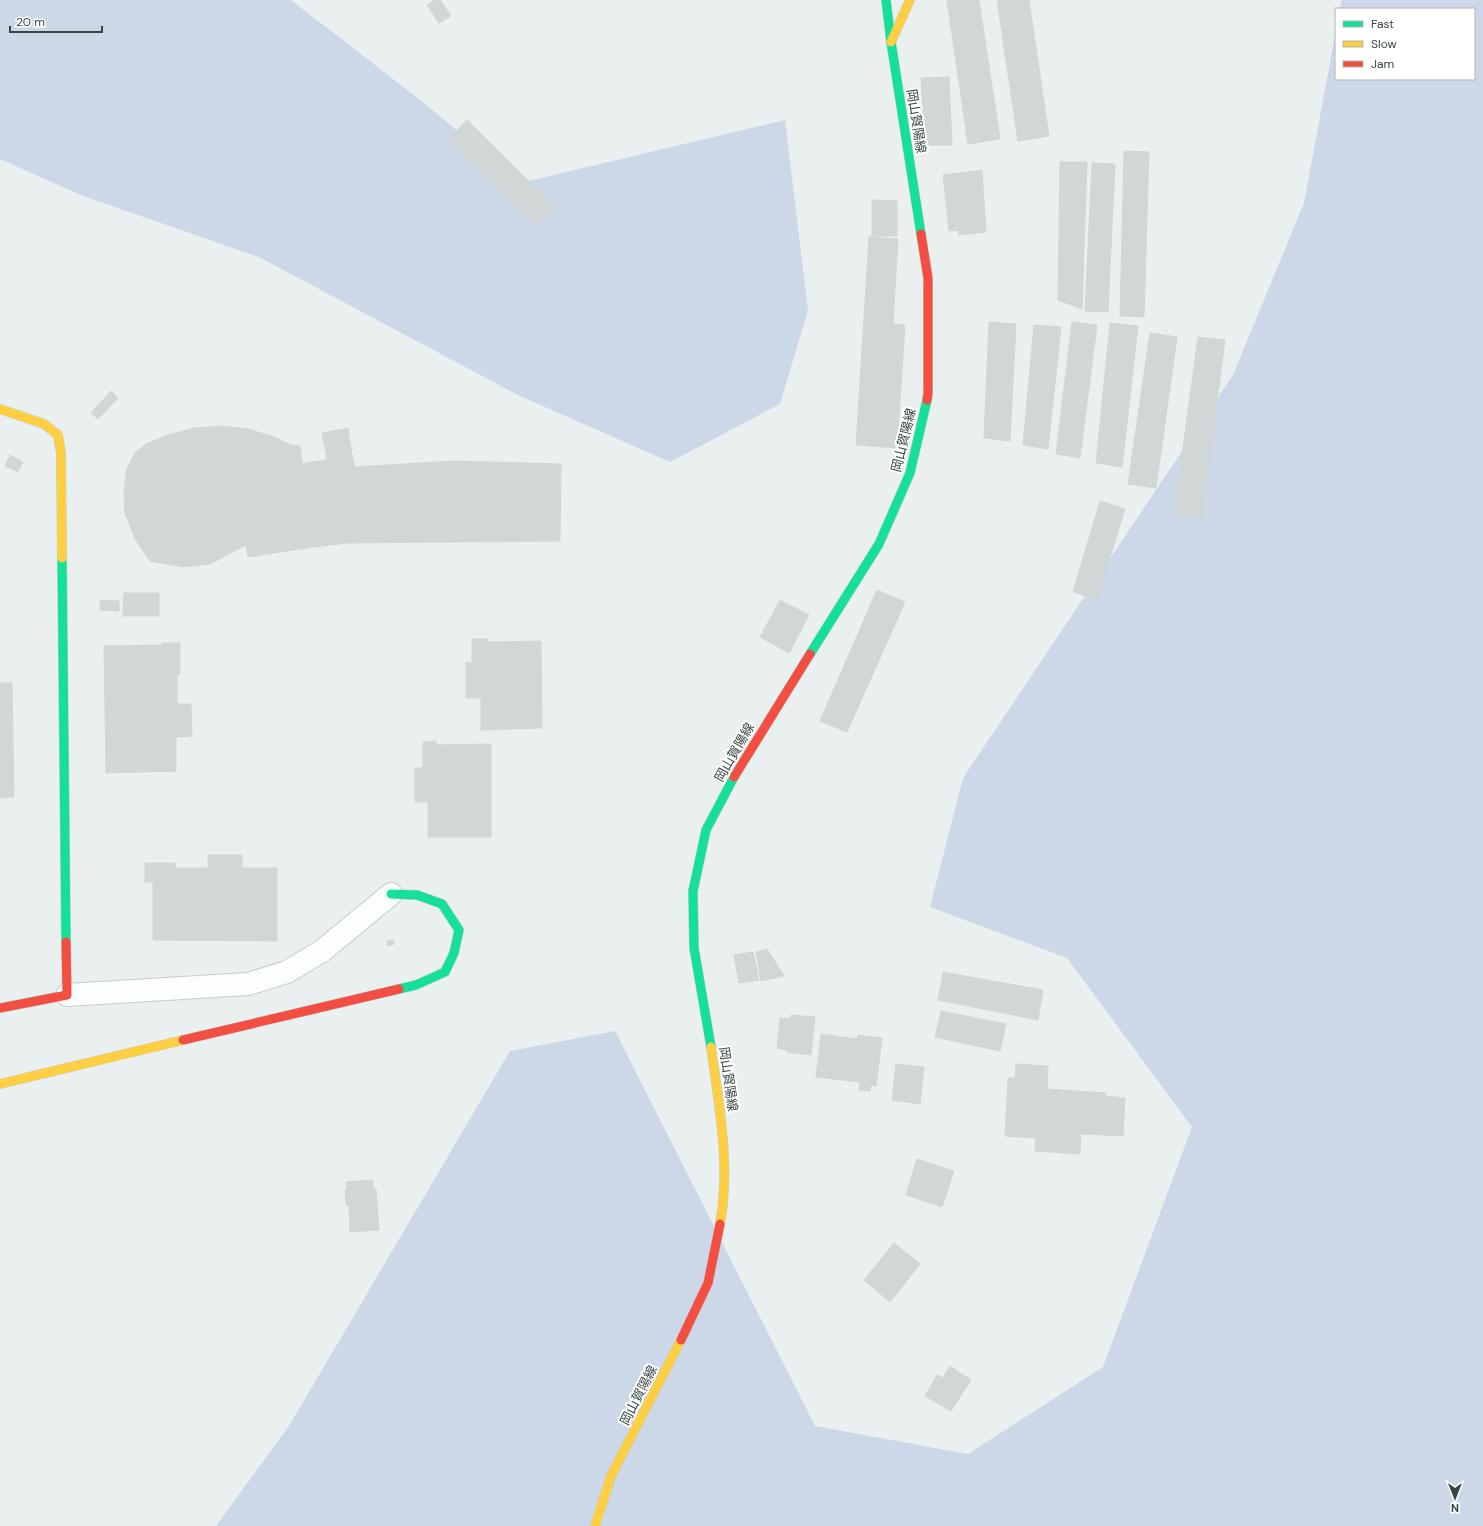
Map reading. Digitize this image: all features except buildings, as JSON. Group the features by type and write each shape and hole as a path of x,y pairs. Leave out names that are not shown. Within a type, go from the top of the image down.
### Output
{"main road":[{"name":"岡山賀陽線","path":"596,1526 611,1476 708,1283 722,1213 725,1149 709,1030 694,948 693,891 706,830 739,767 879,544 910,473 928,394 928,278 891,42 886,0"},
{"path":"891,42 910,0"},
{"path":"0,409 44,424 58,435 61,453 67,995 0,1008"},
{"path":"0,1084 416,985 445,972 454,953 459,930 442,904 417,895 391,894"}],"street":[{"path":"67,995 241,985 287,972 322,951 391,894"}],"shaded area":[{"path":"0,0 291,0 424,103 520,183 785,120 808,310 780,404 670,462 520,396 259,257 83,196 0,159"},
{"path":"1342,0 1483,0 1483,1526 216,1526 289,1426 510,1051 615,1031 815,1426 968,1454 1103,1367 1192,1127 1067,958 930,907 963,778 1233,375 1304,203 1335,35 1335,80 1475,80 1475,8 1340,8"}],"traffic: fast":[{"path":"886,0 891,42 921,234"},
{"path":"810,654 879,544 910,473 927,400"},
{"path":"62,558 66,942"},
{"path":"711,1047 694,948 693,891 706,830 734,777"},
{"path":"391,894 417,895 442,904 459,930 454,953 445,972 416,985 399,989"}],"traffic: slow":[{"path":"891,42 910,0"},
{"path":"0,409 44,424 58,435 61,453 62,558"},
{"path":"0,1084 183,1040"},
{"path":"711,1047 723,1136 724,1180 720,1224"},
{"path":"595,1526 611,1476 681,1340"}],"traffic: jam":[{"path":"921,234 928,278 927,400"},
{"path":"734,777 810,654"},
{"path":"0,1008 67,995 66,942"},
{"path":"183,1040 399,989"},
{"path":"681,1340 708,1283 720,1224"}]}
